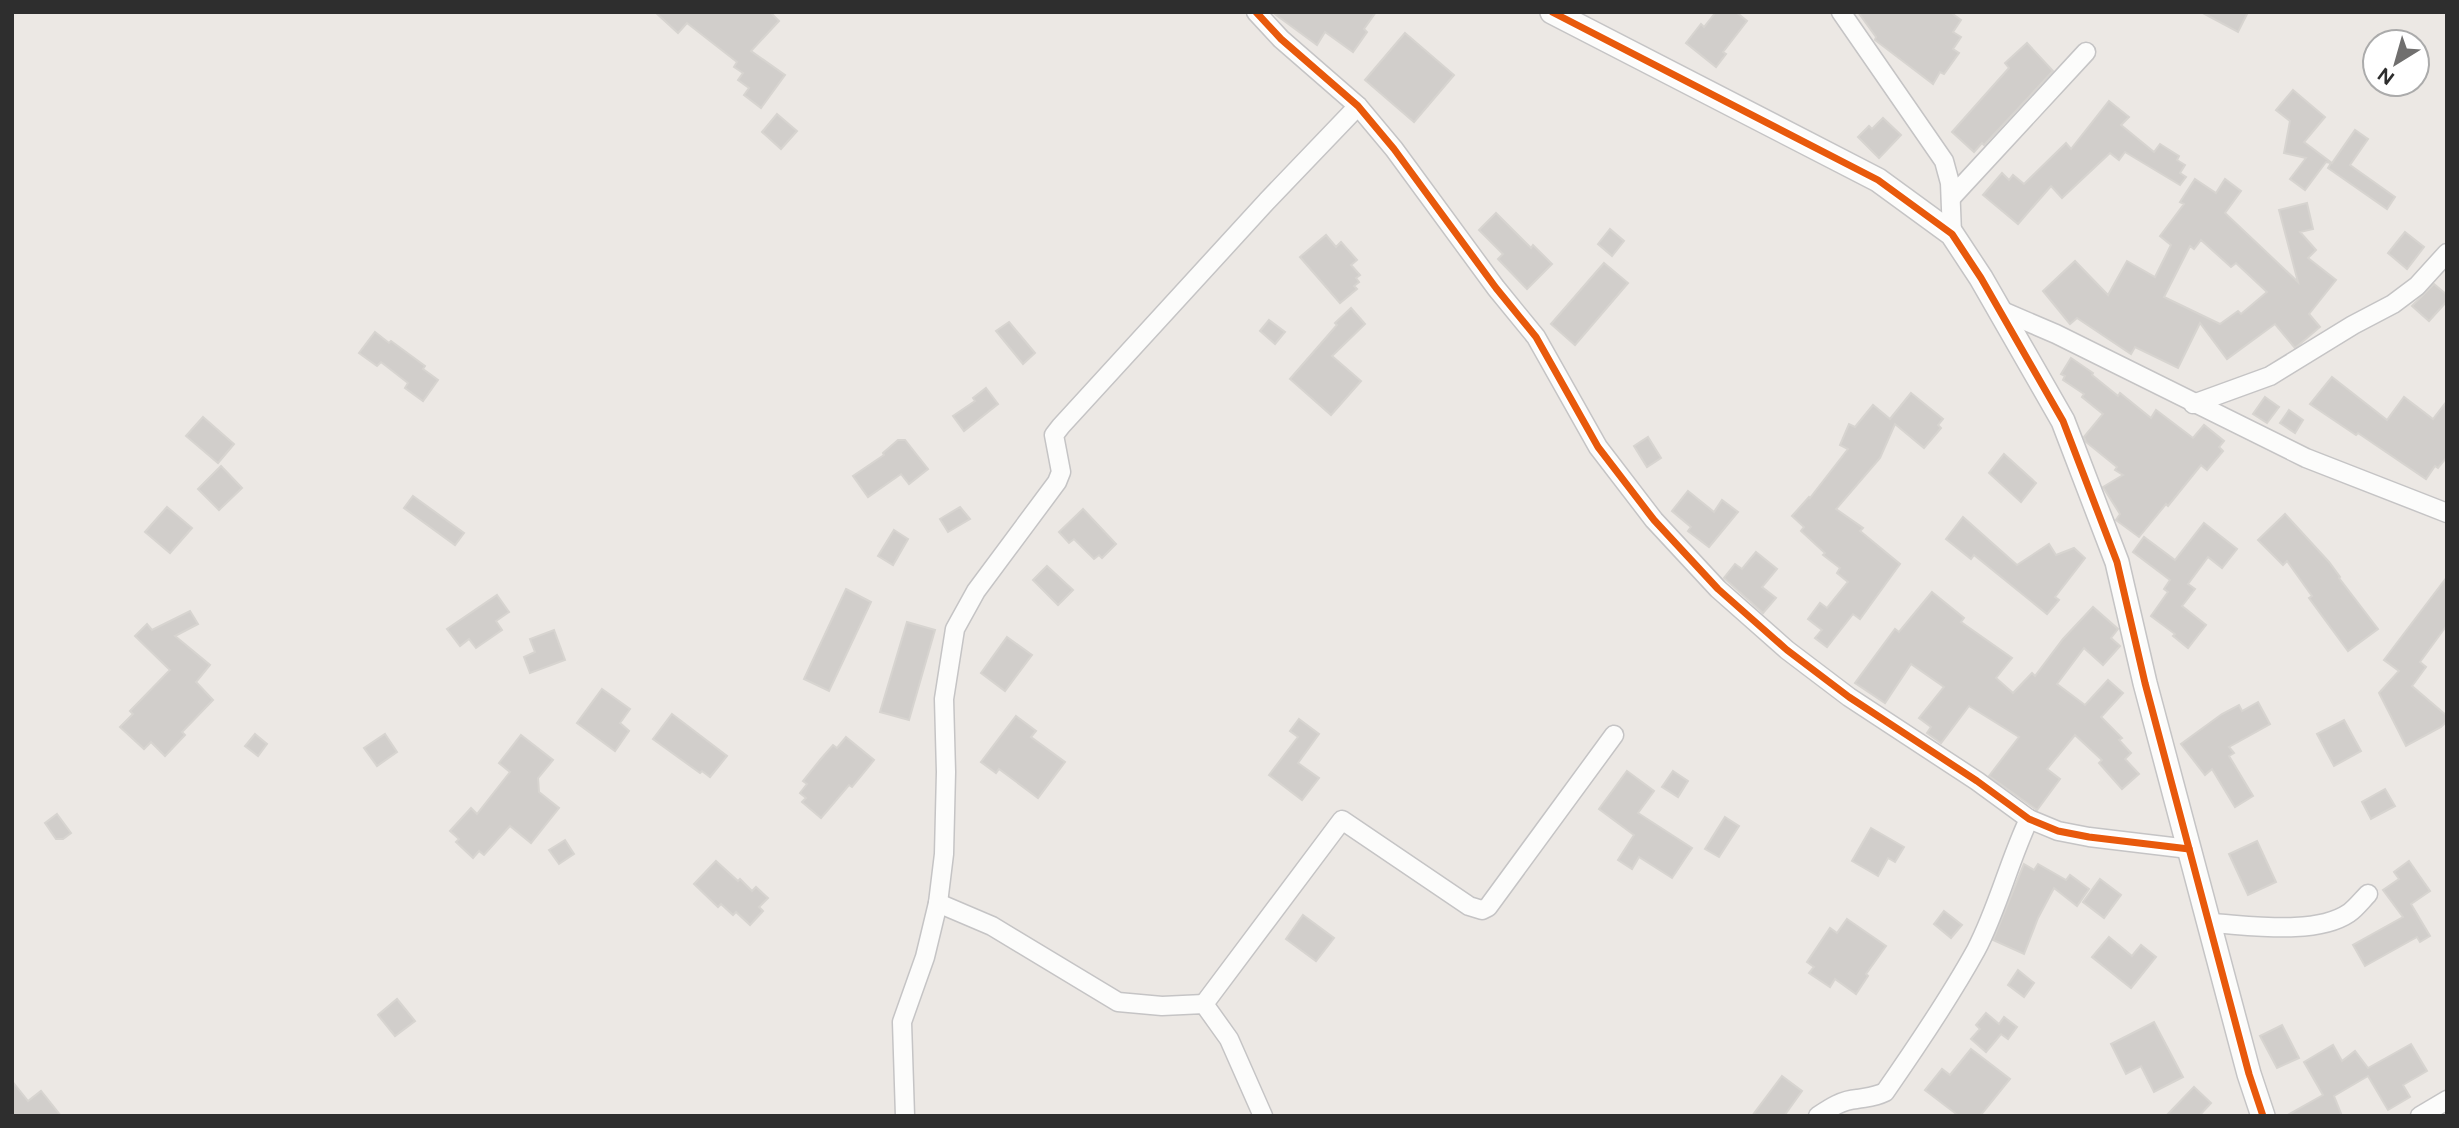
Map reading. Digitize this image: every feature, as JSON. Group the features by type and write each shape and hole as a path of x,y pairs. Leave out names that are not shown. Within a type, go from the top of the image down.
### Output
{"street":[{"path":"1256,12 1281,39 1358,106 1394,149 1496,288 1536,337 1598,447 1654,520 1718,589 1787,650 1849,696 2029,819 2058,831 2089,837 2189,849"},
{"path":"1552,12 1878,180 1952,234 2000,310 2063,421 2117,562 2189,849 2263,1116"},
{"path":"1841,12 1944,161 1951,183 1952,234"},
{"path":"1951,198 2086,52"},
{"path":"905,1116 902,1022 925,957 938,903 944,854 944,699 955,629 976,592 1057,482 1061,472 1055,435 1118,361 1358,106"},
{"path":"2193,404 2270,376 2393,304 2417,286 2447,253"},
{"path":"2000,310 2056,334 2306,458 2447,513"},
{"path":"1204,1004 1342,820 1469,906 1482,910 1496,896 1614,735"},
{"path":"1818,1116 1833,1106 1855,1099 1873,1098 1885,1092 1937,1015 1976,948 2029,819"},
{"path":"2209,923 2302,928 2348,914 2368,894"},
{"path":"938,903 992,926 1118,1002 1162,1006 1204,1004"},
{"path":"1204,1004 1230,1039 1259,1114"},
{"path":"2420,1116 2447,1100"}],"building":[{"path":"655,12 770,12 779,21 751,51 785,75 761,108 744,95 749,88 738,80 743,73 734,67 737,62 687,23 678,33"},
{"path":"1272,12 1376,12 1364,29 1367,32 1353,52 1325,32 1317,45"},
{"path":"1716,12 1736,12 1747,21 1723,52 1726,54 1716,67 1686,43 1701,24 1704,27"},
{"path":"1858,12 1950,12 1961,20 1953,32 1961,37 1953,49 1959,53 1944,74 1940,72 1933,84 1875,40 1876,37"},
{"path":"2201,12 2248,12 2238,32"},
{"path":"1405,33 1454,75 1414,122 1365,80"},
{"path":"2027,43 2053,71 1984,145 1982,143 1974,152 1952,132 2009,68 2005,63"},
{"path":"2293,90 2325,117 2304,142 2332,163 2355,130 2368,139 2350,165 2395,197 2387,209 2328,168 2331,163 2326,162 2305,190 2290,179 2306,158 2284,153 2290,121 2276,110"},
{"path":"2109,101 2129,117 2121,125 2154,152 2160,144 2179,156 2177,160 2185,165 2180,173 2186,177 2180,185 2125,152 2119,160 2110,153 2062,198 2051,186 2018,224 1983,195 2002,173 2009,180 2013,175 2024,184 2066,143 2071,149"},
{"path":"777,114 797,131 781,149 762,132"},
{"path":"1883,118 1901,135 1879,158 1858,137 1869,126 1872,129"},
{"path":"2195,179 2216,193 2225,179 2241,191 2225,213 2298,282 2279,210 2307,203 2313,229 2300,232 2316,250 2308,258 2336,280 2309,314 2320,327 2295,348 2275,324 2227,359 2200,323 2178,368 2135,347 2131,354 2077,318 2070,324 2043,291 2075,261 2108,295 2127,261 2155,277 2171,245 2160,236 2184,204 2180,202","holes":["2201,240 2231,267 2236,263 2267,292 2241,314 2238,311 2220,324 2164,297 2190,246 2194,249"]},
{"path":"1496,213 1531,248 1533,245 1552,264 1527,289 1498,259 1503,254 1479,230"},
{"path":"1610,229 1624,241 1612,256 1598,244"},
{"path":"2405,232 2424,247 2407,269 2388,253"},
{"path":"1326,235 1336,247 1341,242 1357,260 1351,265 1360,275 1356,278 1359,282 1354,286 1357,289 1340,303 1300,257"},
{"path":"1604,263 1628,283 1575,345 1551,324"},
{"path":"2434,284 2447,295 2447,301 2429,321 2412,306"},
{"path":"1351,308 1365,324 1332,356 1361,381 1331,415 1290,379 1337,325 1335,323"},
{"path":"1269,320 1285,332 1275,344 1260,331"},
{"path":"1009,322 1035,353 1023,364 996,331"},
{"path":"375,332 425,366 423,369 438,380 423,401 405,388 408,383 381,362 377,366 359,353"},
{"path":"2071,358 2093,373 2092,375 2118,396 2120,393 2151,418 2156,410 2193,438 2204,425 2224,441 2219,447 2223,451 2207,470 2201,465 2139,537 2116,520 2120,514 2103,487 2123,475 2086,442 2084,437 2103,414 2082,397 2084,394 2063,380 2065,376 2061,374"},
{"path":"2332,377 2387,420 2404,397 2433,419 2447,401 2447,457 2438,468 2435,466 2426,479 2310,404"},
{"path":"986,388 998,404 964,431 953,416 975,401 973,398"},
{"path":"1911,393 1943,419 1938,425 1941,428 1924,448 1895,424 1880,458 1836,509 1863,528 1860,531 1900,564 1860,619 1853,614 1827,647 1815,638 1822,630 1808,619 1820,603 1827,608 1848,582 1837,573 1840,568 1823,555 1825,553 1801,531 1804,527 1792,516 1810,498 1848,449 1840,445 1849,424 1855,427 1873,405 1890,419"},
{"path":"2265,397 2279,407 2267,423 2253,414"},
{"path":"2289,410 2303,420 2295,433 2280,423"},
{"path":"203,417 234,444 218,463 186,436"},
{"path":"1648,437 1661,458 1647,467 1634,446"},
{"path":"898,440 905,440 928,469 909,484 901,474 868,497 853,476 884,455"},
{"path":"2004,454 2036,483 2021,502 1989,473"},
{"path":"221,466 242,488 219,510 198,489"},
{"path":"1688,491 1714,512 1722,500 1738,512 1709,547 1688,531 1691,527 1672,511"},
{"path":"413,496 464,533 455,545 404,508"},
{"path":"167,507 192,528 170,553 145,532"},
{"path":"960,507 970,519 948,532 940,519"},
{"path":"1083,509 1116,544 1102,558 1099,555 1094,559 1074,539 1069,543 1059,532"},
{"path":"2285,514 2329,562 2378,629 2348,651 2309,598 2312,596 2287,561 2283,565 2258,540"},
{"path":"1963,517 2017,565 2049,544 2056,555 2074,548 2085,558 2055,597 2059,600 2047,614 1974,555 1971,559 1946,539"},
{"path":"2204,523 2237,549 2222,568 2208,557 2188,584 2195,589 2182,606 2206,625 2188,648 2151,616 2168,592 2164,589 2170,580 2133,552 2144,537 2175,560"},
{"path":"894,530 908,539 893,565 878,556"},
{"path":"1756,552 1777,569 1762,587 1776,598 1763,613 1724,578 1735,564 1742,569"},
{"path":"1047,566 1073,590 1058,605 1033,580"},
{"path":"2447,577 2447,625 2420,662 2426,667 2412,686 2447,716 2447,721 2406,746 2379,693 2399,671 2384,660"},
{"path":"846,589 871,602 829,691 804,679"},
{"path":"1932,592 1964,618 1961,622 2012,658 1996,678 2013,693 2032,673 2035,676 2063,639 2093,607 2118,629 2111,638 2120,646 2103,665 2084,648 2057,684 2085,705 2108,680 2123,693 2101,717 2122,738 2119,740 2131,753 2125,759 2139,774 2122,789 2099,763 2102,760 2075,735 2047,769 2060,779 2037,810 1989,776 2019,737 1969,706 1941,743 1927,733 1931,727 1919,718 1944,687 1911,664 1885,703 1855,683 1895,629 1899,632"},
{"path":"497,595 509,612 496,621 502,630 476,648 469,639 460,646 447,629"},
{"path":"190,611 198,624 175,636 210,665 196,682 213,700 182,732 185,735 165,756 151,742 144,749 120,727 133,714 130,711 170,670 135,636 147,624 152,630"},
{"path":"907,622 935,630 909,720 880,712"},
{"path":"554,630 565,660 530,673 524,657 535,652 530,639"},
{"path":"1007,637 1032,655 1005,691 981,673"},
{"path":"602,689 630,709 620,723 629,731 615,751 577,723"},
{"path":"2258,702 2270,724 2229,747 2234,753 2229,756 2253,796 2235,807 2212,769 2205,775 2181,744 2222,714 2239,705 2242,711"},
{"path":"672,714 727,756 710,777 702,771 700,773 653,739"},
{"path":"1016,716 1036,731 1031,737 1065,762 1038,798 999,769 996,773 981,762"},
{"path":"1299,719 1319,734 1298,763 1319,778 1302,800 1269,775 1298,737 1290,731"},
{"path":"2344,720 2361,751 2334,766 2317,734"},
{"path":"255,734 267,744 258,756 245,746"},
{"path":"385,734 397,752 377,766 364,748"},
{"path":"521,735 553,760 538,778 539,792 559,808 531,843 510,826 484,855 479,851 473,858 456,842 459,839 450,831 471,808 477,814 510,772 499,763"},
{"path":"846,737 874,760 821,818 802,802 806,798 800,793 807,784 803,781 833,745 837,748"},
{"path":"1627,771 1654,791 1638,813 1692,848 1672,878 1639,857 1632,869 1618,860 1634,835 1599,809"},
{"path":"1673,771 1688,781 1678,797 1662,787"},
{"path":"2385,789 2395,806 2371,819 2362,802"},
{"path":"57,814 71,833 63,839 56,839 45,823"},
{"path":"1725,817 1739,826 1719,857 1705,849"},
{"path":"1871,828 1904,847 1895,862 1888,858 1878,876 1852,861"},
{"path":"565,840 574,854 559,864 549,850"},
{"path":"2257,841 2276,882 2248,895 2229,854"},
{"path":"716,861 752,891 756,887 768,898 759,907 763,911 750,925 736,912 733,915 721,904 718,907 694,884"},
{"path":"2409,861 2430,891 2411,904 2430,936 2420,942 2417,937 2365,966 2353,945 2403,917 2383,890 2399,879 2394,872"},
{"path":"2024,864 2034,870 2038,864 2066,880 2070,875 2089,889 2077,906 2054,888 2038,918 2024,954 1993,940"},
{"path":"2100,879 2121,895 2104,918 2083,902"},
{"path":"1944,911 1962,925 1951,938 1934,924"},
{"path":"1303,915 1334,938 1316,961 1286,939"},
{"path":"1847,919 1886,946 1866,974 1868,976 1856,994 1835,979 1830,987 1809,973 1814,967 1807,962 1830,928 1837,933"},
{"path":"2109,937 2132,956 2141,945 2156,957 2131,988 2092,957"},
{"path":"2018,970 2034,983 2024,997 2008,985"},
{"path":"397,999 415,1021 395,1036 378,1015"},
{"path":"1986,1013 1999,1024 2004,1017 2017,1027 2008,1039 2001,1034 1986,1052 1971,1039 1980,1029 1976,1025"},
{"path":"2154,1022 2183,1077 2154,1092 2141,1066 2126,1074 2111,1044"},
{"path":"2282,1025 2299,1058 2277,1068 2260,1036"},
{"path":"2411,1044 2427,1071 2403,1085 2410,1097 2388,1110 2368,1076 2334,1096 2342,1116 2286,1116 2323,1095 2304,1062 2333,1045 2342,1061 2355,1051 2368,1068"},
{"path":"1971,1049 2010,1079 1980,1116 1959,1116 1925,1090 1942,1069 1950,1075"},
{"path":"1782,1076 1802,1091 1784,1116 1752,1116"},
{"path":"12,1081 28,1101 41,1091 61,1116 12,1116"},
{"path":"2194,1087 2211,1103 2199,1116 2166,1116"}],"cycle path":[{"path":"1256,12 1281,39 1358,106 1394,149 1496,288 1536,337 1598,447 1654,520 1718,589 1787,650 1849,697 1977,781 2029,819 2058,831 2089,837 2189,849"},
{"path":"1552,12 1878,180 1952,234 1981,278 2063,421 2117,562 2145,683 2249,1074 2263,1116"}]}
